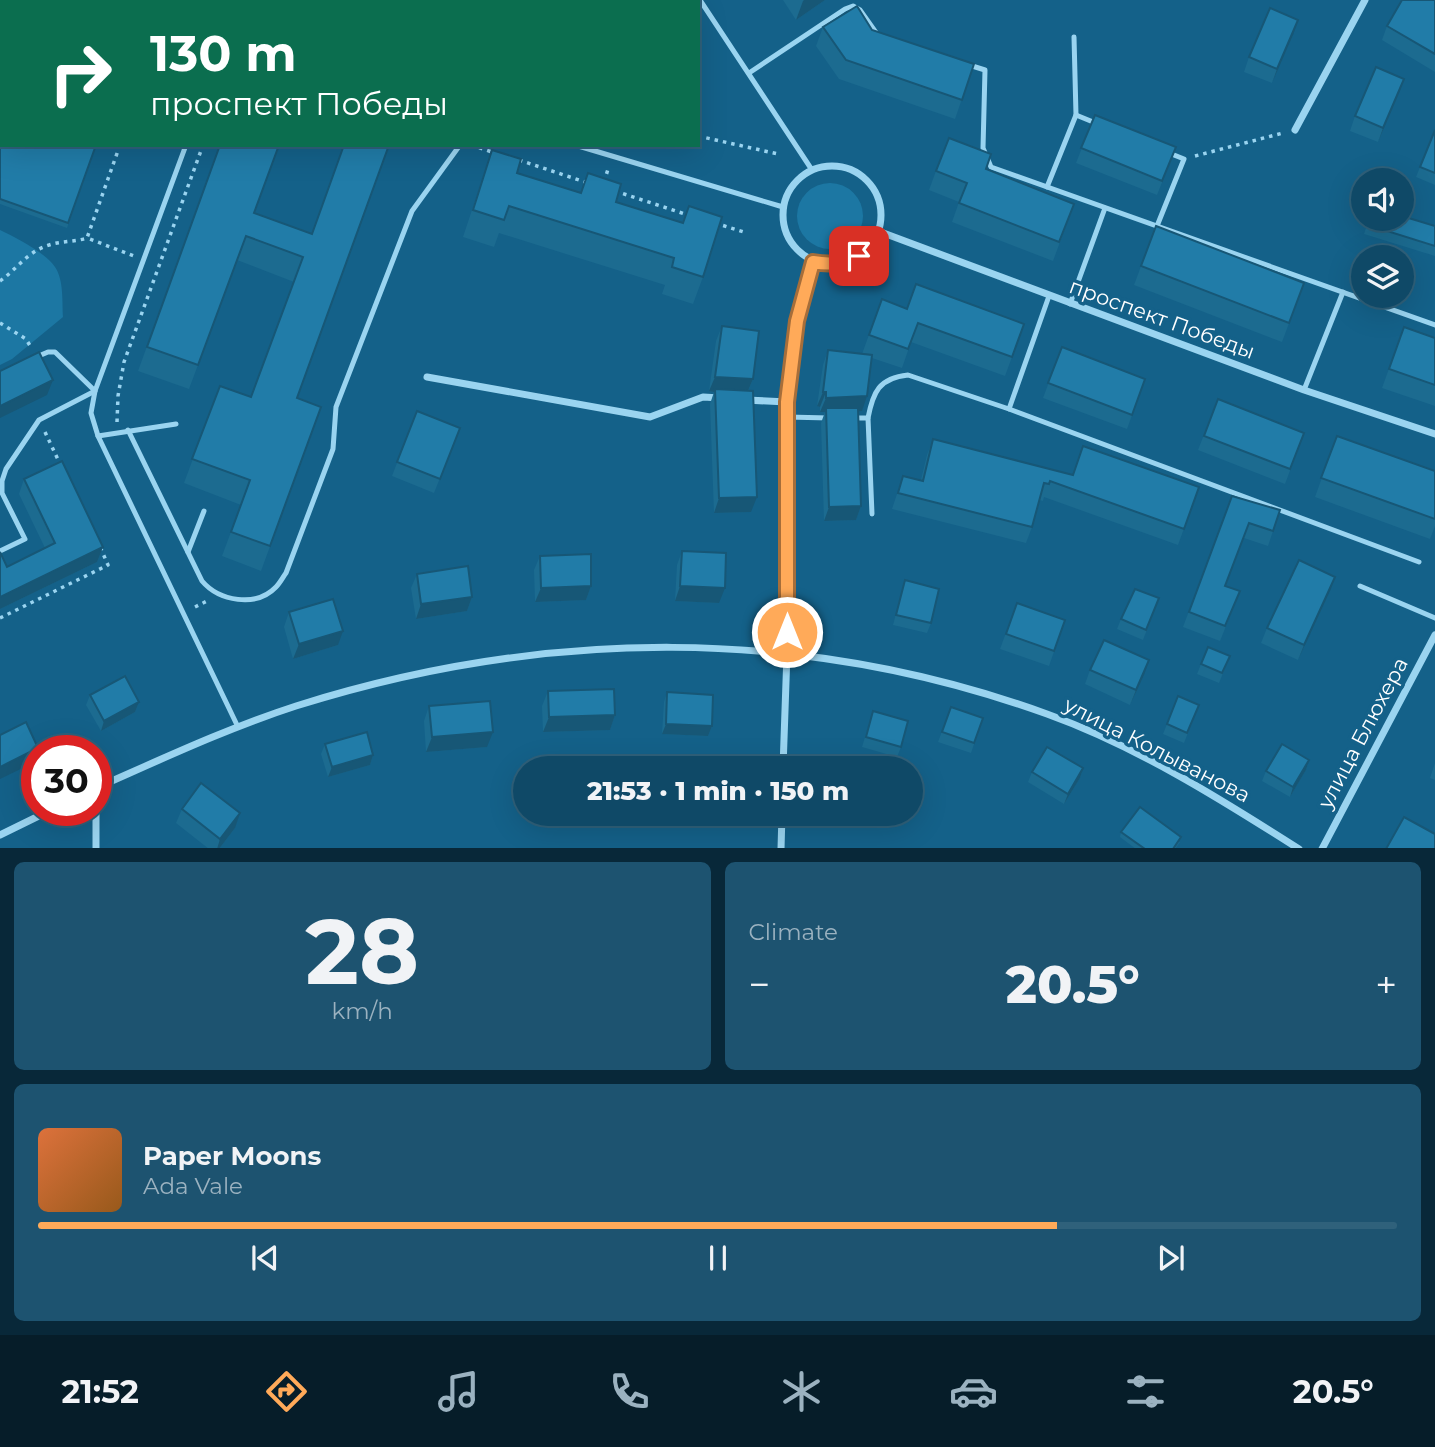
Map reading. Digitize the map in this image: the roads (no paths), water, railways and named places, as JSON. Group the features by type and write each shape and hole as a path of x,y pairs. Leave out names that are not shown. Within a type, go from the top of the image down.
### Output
{"street":[{"path":"1295,130 1364,0"},
{"path":"828,166 859,174 871,185 878,200 881,215 878,231 870,245 859,256 844,263 813,262 798,252 783,223 783,207 788,192 798,179 812,170 828,166"},
{"name":"проспект Победы","path":"878,231 1304,390 1435,434"},
{"path":"783,756 787,653 787,402 797,321 813,262"},
{"path":"427,377 650,417 703,397 727,399"},
{"path":"738,400 787,402"},
{"name":"улица Блюхера","path":"1323,848 1435,635"},
{"name":"улица Колыванова","path":"112,781 238,727 295,707 381,681 471,662 567,650 650,647 787,653 891,670 976,690 1049,715 1110,741 1229,803 1297,848"},
{"path":"0,835 21,825"},
{"path":"96,826 96,848"},
{"path":"781,848 782,826"}],"lane":[{"path":"700,0 812,170"},
{"path":"749,74 853,6 860,10 880,37"},
{"path":"1047,187 1076,115 1074,37"},
{"path":"959,62 985,70 983,148 991,167 1435,325"},
{"path":"1076,115 1100,125"},
{"path":"185,147 94,391 91,413 98,436 238,727"},
{"path":"128,430 202,581 208,588 233,599 260,597 275,588 286,573 333,449 336,407 412,211 459,147"},
{"path":"581,147 783,207"},
{"path":"1157,226 1184,159 1160,149"},
{"path":"1070,304 1105,208"},
{"path":"1304,390 1343,292"},
{"path":"1009,410 1049,296"},
{"path":"24,363 48,352 55,352 94,391"},
{"path":"872,514 868,418 872,397 891,377 908,375 1419,562"},
{"path":"0,551 25,539 2,493 6,469 39,420 94,391"},
{"path":"787,417 868,418"},
{"path":"98,436 176,424"},
{"path":"188,552 204,511"},
{"path":"1360,586 1435,618"}]}
